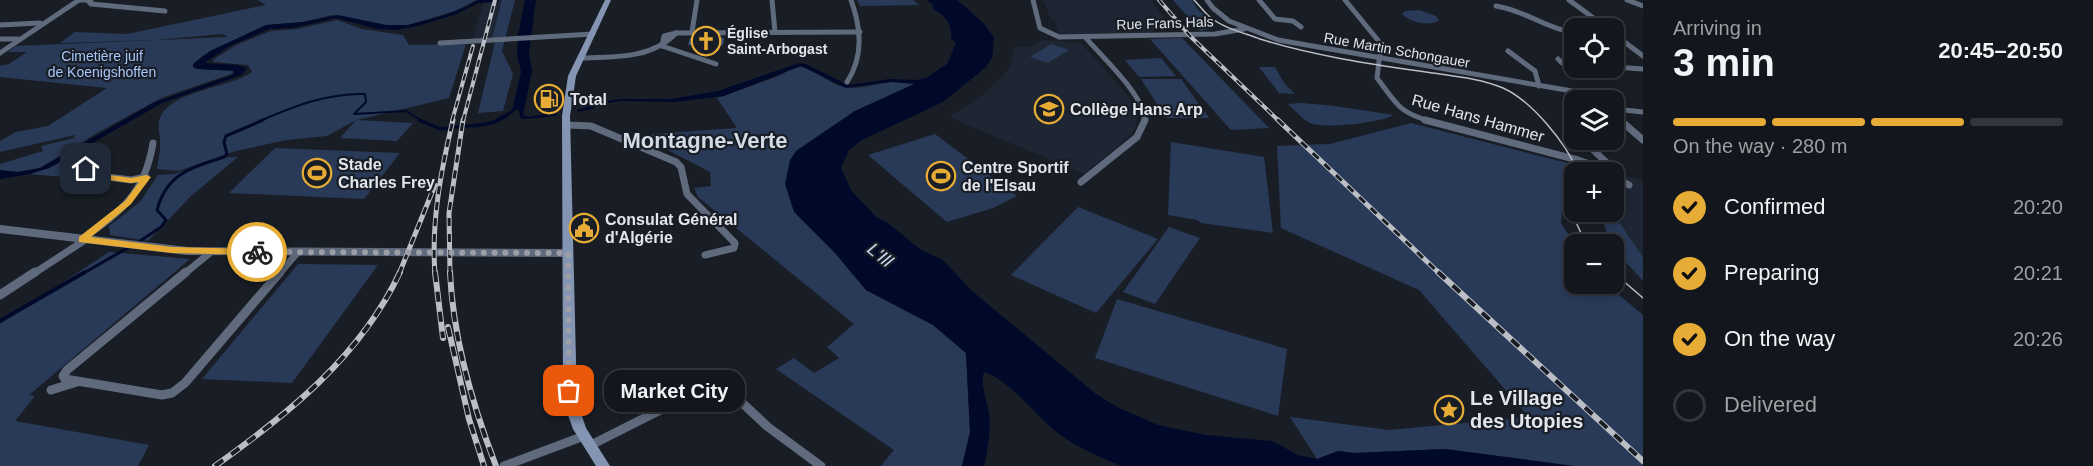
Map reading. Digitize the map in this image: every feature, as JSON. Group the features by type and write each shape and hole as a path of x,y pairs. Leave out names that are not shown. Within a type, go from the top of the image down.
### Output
{"main road":[{"path":"603,466 576,420 569,391 566,111 571,83 609,0"}],"street":[{"path":"0,53 78,0 90,0 91,4 165,11"},
{"path":"692,32 698,0"},
{"path":"772,0 775,32"},
{"path":"847,82 856,65 860,32 851,0"},
{"name":"Rue Frans Hals","path":"1033,0 1042,30 1056,37 1215,34 1244,29"},
{"name":"Rue Martin Schongauer","path":"1207,0 1219,14 1244,29 1290,43 1564,91"},
{"path":"1259,0 1275,20 1293,21 1301,27"},
{"name":"Rue Hans Hammer","path":"1345,0 1381,44 1377,78 1406,114 1581,162"},
{"path":"1569,0 1593,18"},
{"path":"1627,0 1643,6"},
{"path":"1496,6 1514,8 1552,29 1564,31"},
{"path":"0,25 42,23"},
{"path":"581,58 624,57 662,46 669,42 676,33 860,32"},
{"path":"440,43 592,34"},
{"path":"1081,182 1137,137 1145,120 1144,109 1136,96 1086,38"},
{"path":"0,39 19,39"},
{"path":"1624,42 1643,56"},
{"path":"662,46 716,64"},
{"path":"1508,51 1535,71 1539,86"},
{"path":"1558,60 1564,63"},
{"path":"1624,68 1643,69"},
{"path":"1624,111 1643,112"},
{"path":"1624,123 1643,140"},
{"path":"567,125 591,126 676,162 681,167 687,194 735,243 734,248 727,251 705,255"},
{"path":"0,294 84,240 128,202 146,177 151,164 153,143"},
{"path":"1593,150 1606,162"},
{"path":"86,169 84,174 131,180 146,177"},
{"path":"1624,182 1629,185"},
{"path":"0,229 136,247 211,252 568,253"},
{"path":"211,252 63,376 65,379 162,395 172,393 185,383 297,253"},
{"path":"51,390 78,381"},
{"path":"504,466 587,441 710,385 717,384 724,386 768,428 821,466"}],"shaded area":[{"path":"484,0 502,0 492,38 472,40"},
{"path":"1043,0 1151,0 1170,25 1160,25 1150,33 1059,35 1054,19 1051,19"},
{"name":"Collège Hans Arp","path":"1041,40 1081,43 1129,97 1138,113 1135,129 1084,174 949,117 981,96 1005,74 1015,47 1031,47"},
{"path":"1625,176 1643,180 1643,257 1619,222 1624,222"}],"green space":[{"name":"Cimetière juif de Koenigshoffen","path":"258,0 476,0 455,11 408,25 386,25 332,15 303,22 266,25 202,56 193,65 195,69 232,70 234,73 161,98 40,168 18,172 0,170 0,164 43,151 41,146 74,138 75,135 0,152 0,141 16,132 48,126 107,88 0,77 0,66 9,64 27,52 8,52 16,46 228,37 222,34 155,40 60,43 75,32 127,34 266,5"},
{"path":"502,0 515,0 502,51 513,74 503,111 478,113 496,38 492,38"},
{"path":"857,0 913,0 919,5 860,6"},
{"path":"1173,0 1192,0 1198,10 1215,23 1215,27 1200,31"},
{"path":"1419,10 1436,16 1439,21 1420,23 1402,14 1405,11"},
{"path":"337,20 362,29 403,35 409,45 466,44 449,98 357,120 413,123 397,141 340,138 356,120 327,136 287,140 236,151 178,171 157,169 160,148 159,122 164,111 185,97 242,78 252,72 248,65 213,62 214,59 238,44 271,31 297,29"},
{"path":"1182,38 1269,128 1231,130 1150,39"},
{"path":"1051,44 1069,50 1048,63 1030,57"},
{"path":"1161,58 1176,76 1139,77 1125,60"},
{"path":"794,67 808,69 832,83 845,87 862,87 898,81 915,84 855,111 796,151 835,253 866,290 933,325 966,353 970,432 962,466 881,466 894,450 776,369 794,358 814,373 839,358 827,347 854,324 698,197 694,188 711,186 710,172 639,135 737,128 717,98 779,76"},
{"path":"1259,67 1275,67 1284,83 1295,94 1279,93"},
{"path":"1141,79 1181,79 1209,118 1166,118"},
{"path":"1301,103 1393,115 1365,123 1317,125 1301,117 1288,104"},
{"path":"1411,123 1564,162 1561,223 1568,234 1564,234 1564,294 1618,294 1643,315 1643,466 1575,466 1445,449 1354,453 1338,451 1317,459 1290,417 1389,430 1529,417 1419,290 1281,228 1277,146 1330,144"},
{"name":"Centre Sportif de l'Elsau","path":"935,134 1017,196 993,208 947,222 868,155"},
{"path":"1171,142 1264,157 1273,233 1201,223 1197,220 1168,215"},
{"name":"Stade Charles Frey","path":"275,148 400,153 364,199 229,193"},
{"path":"76,153 85,163 64,177 30,174 49,168"},
{"path":"238,157 191,196 148,241 110,235 109,226 140,202 158,175 175,174 215,158"},
{"path":"1078,207 1158,239 1096,313 1011,275"},
{"path":"1603,222 1619,222 1643,257 1643,281 1624,260 1624,234 1608,234"},
{"path":"1169,227 1200,238 1155,304 1123,292"},
{"path":"109,252 190,259 29,395 35,396 15,421 149,445 138,466 0,466 0,324"},
{"path":"298,264 378,265 292,383 202,379"},
{"path":"1117,299 1287,349 1278,416 1095,358"}],"water":[{"path":"484,0 457,14 397,30 377,29 336,18 293,28 269,29 230,46 204,63 238,65 247,68 242,75 162,103 49,168 0,179 0,170 18,172 40,168 155,102 232,75 234,71 198,69 193,67 193,64 210,51 266,25 303,22 338,15 386,25 408,25 439,17 476,1"},
{"path":"525,0 536,0 529,53 532,71 523,115 529,117 557,112 556,116 524,119 520,118 519,111 516,110 496,123 473,128 473,124 492,121 512,110 521,72 517,54 518,35"},
{"name":"L'Ill","path":"927,0 957,0 969,10 985,25 994,38 992,58 985,68 943,102 862,140 849,150 841,168 851,190 876,217 888,223 921,250 943,260 972,291 1096,394 1117,407 1158,425 1206,435 1272,441 1298,455 1317,459 1338,451 1354,453 1445,449 1572,466 1121,466 1063,437 1012,389 984,372 983,388 990,427 984,466 962,466 970,432 966,353 933,325 866,290 835,253 794,212 785,184 790,160 796,151 855,111 914,84 891,82 846,88 801,66 724,96 676,102 621,101 602,104 578,112 577,110 600,102 621,99 671,99 718,91 799,63 806,64 848,85 890,79 926,78 947,64 956,43 951,39 951,29 947,21 933,9 933,5"}],"building":[{"name":"Église Saint-Arbogast","path":"690,38 724,38 723,45 719,46 688,45"}],"waterway":[{"path":"483,1 494,0"},
{"path":"260,121 285,110 324,98 351,94 365,94 366,102 354,114 406,111 422,121"},
{"path":"137,243 161,227 166,220 157,210 161,198 174,180 191,169 224,157 227,154 224,142 226,136 263,120"},
{"path":"419,120 441,129 476,125"},
{"path":"82,274 131,246"},
{"path":"0,321 85,272"}],"tram line":[{"path":"1194,0 1215,21 1280,45 1343,59 1475,80 1503,88 1514,94 1547,124 1573,162"},
{"path":"1576,222 1581,234"},
{"path":"1624,282 1643,298"}],"railway":[{"path":"463,121 495,0"},
{"path":"1159,0 1191,37 1279,121"},
{"path":"452,121 473,46"},
{"path":"435,274 434,235 438,196 453,120"},
{"path":"450,274 449,213 463,120"},
{"path":"1278,120 1440,274"},
{"path":"399,273 435,185"},
{"path":"435,272 443,338"},
{"path":"450,272 455,322 465,371 496,466"},
{"path":"1438,272 1643,461"},
{"path":"215,466 269,426 344,357 384,302 399,273"},
{"path":"448,327 469,419 484,466"}],"way so far":[{"path":"257,252 568,253 569,391"}],"place":[{"name":"Église Saint-Arbogast","path":"706,41"},
{"name":"Total","path":"549,99"},
{"name":"Collège Hans Arp","path":"1049,109"},
{"name":"Stade Charles Frey","path":"317,173"},
{"name":"Centre Sportif de l'Elsau","path":"941,176"},
{"name":"Consulat Général d'Algérie","path":"584,228"},
{"name":"Market City","path":"569,391"},
{"name":"Le Village des Utopies","path":"1449,410"}],"district":[{"name":"Montagne-Verte","path":"705,140"}],"route":[{"path":"86,169 84,174 131,180 146,177 140,189 128,202 82,239 172,250 257,252"}]}
